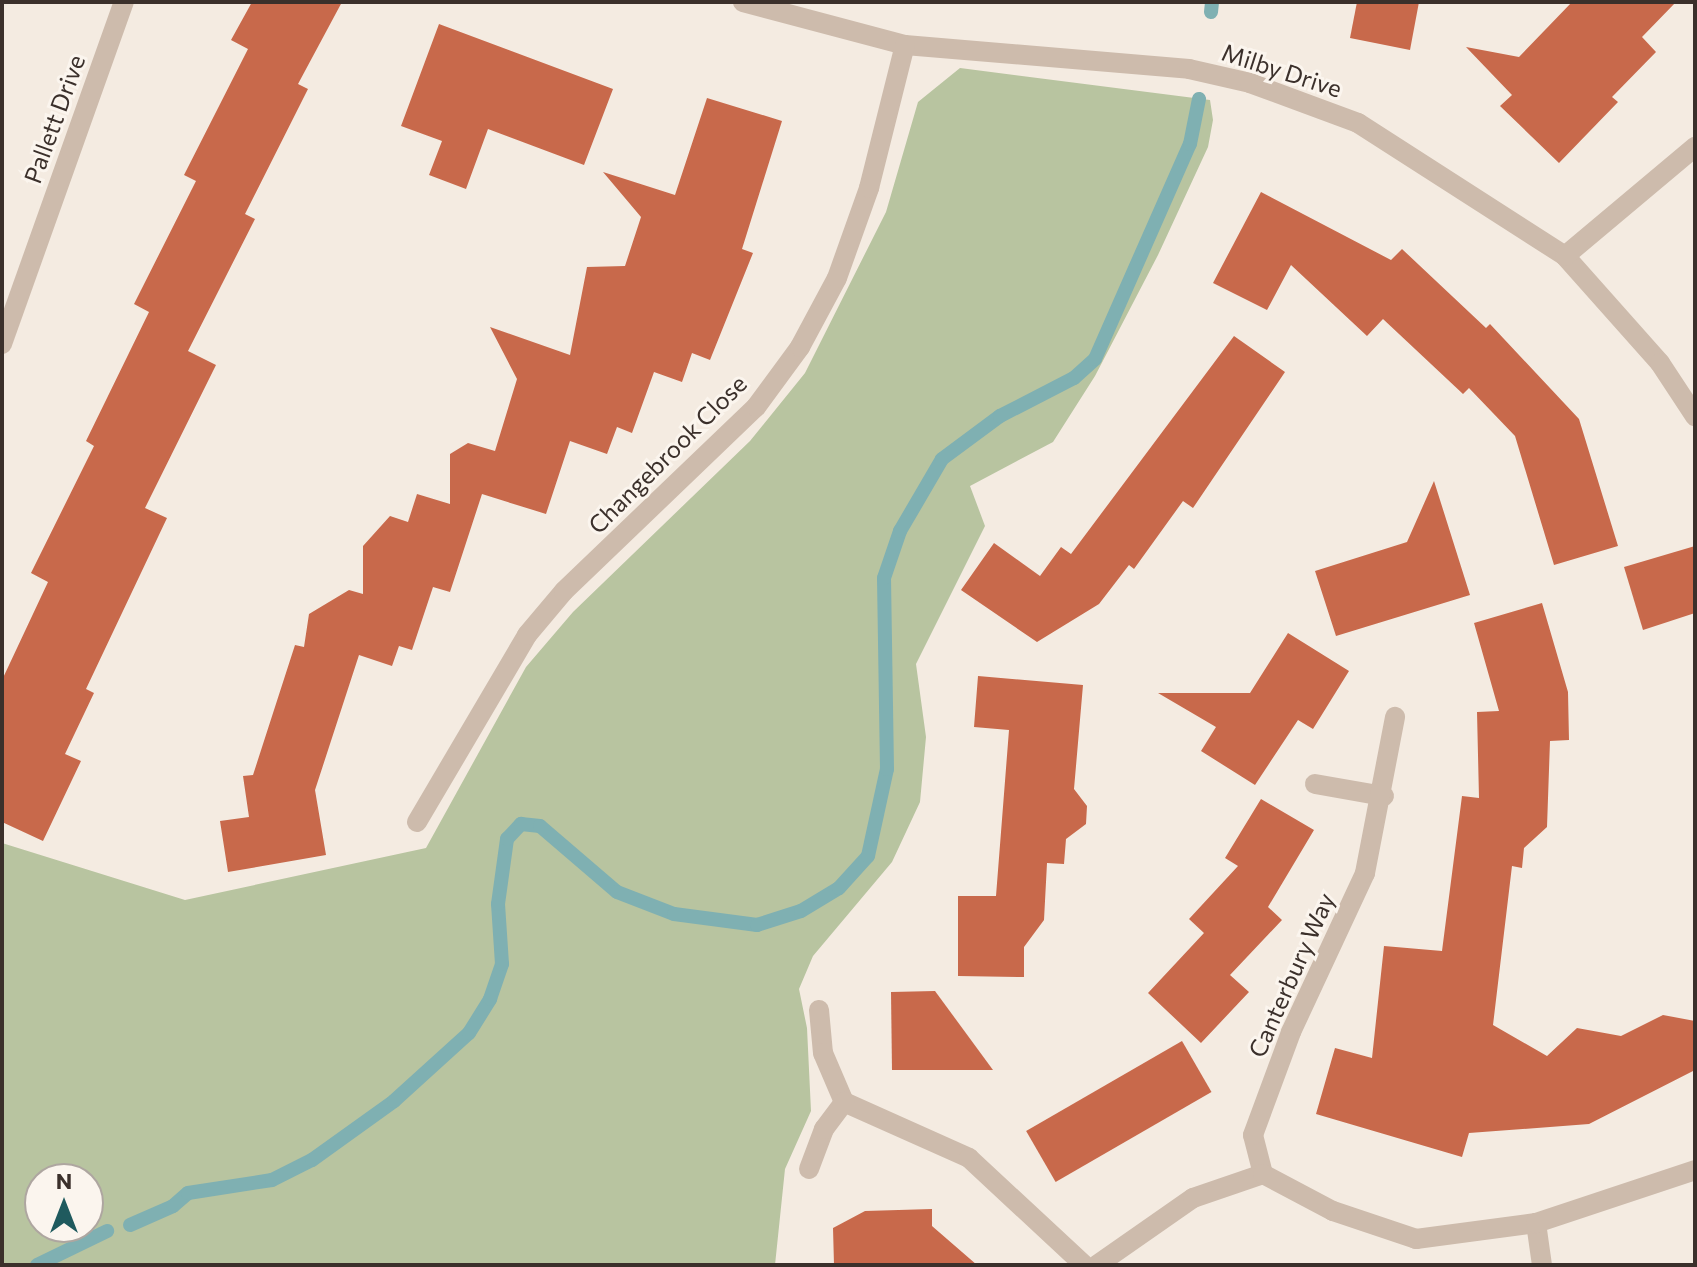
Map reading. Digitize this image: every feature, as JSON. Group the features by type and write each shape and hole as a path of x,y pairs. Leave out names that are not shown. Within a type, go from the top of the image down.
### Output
{"street":[{"name":"Pallett Drive","path":"2,344 124,2"},
{"name":"Milby Drive","path":"743,2 905,45 1189,69 1250,83 1358,123 1565,256 1660,363 1695,416"},
{"name":"Changebrook Close","path":"417,822 527,635 564,591 756,407 800,347 837,278 869,188 905,45"},
{"path":"1565,256 1695,147"},
{"name":"Canterbury Way","path":"1263,1174 1253,1135 1291,1032 1365,873 1384,796 1395,717"},
{"path":"1315,784 1384,796"},
{"path":"819,1010 823,1053 844,1102 969,1158 1084,1265"},
{"path":"809,1169 824,1129 844,1102"},
{"path":"1097,1265 1193,1198 1263,1174 1333,1211 1416,1239 1536,1223 1695,1170"},
{"path":"1536,1223 1542,1265"}],"green space":[{"path":"960,68 1210,100 1213,120 1208,147 1158,255 1095,376 1053,442 970,486 985,526 916,664 926,737 920,802 892,862 813,956 799,989 807,1028 811,1111 785,1169 775,1265 2,1265 2,843 185,900 426,848 526,667 573,612 750,441 805,373 886,212 918,102"}],"building":[{"path":"252,2 342,2 298,84 308,89 245,214 255,219 188,351 216,365 145,508 167,518 86,689 94,693 65,754 81,761 43,841 2,822 2,680 48,582 31,573 94,446 86,441 149,312 134,304 196,181 184,175 248,49 231,40"},
{"path":"1357,2 1419,2 1410,50 1350,38"},
{"path":"1572,2 1676,2 1642,37 1656,52 1612,97 1618,102 1559,163 1500,106 1512,95 1466,47 1519,57"},
{"path":"439,24 613,89 584,165 488,129 466,189 429,175 442,141 401,126"},
{"path":"707,98 782,121 742,249 753,253 710,360 692,353 682,382 654,372 632,433 617,427 607,454 570,441 546,514 482,494 450,592 433,587 412,650 399,646 392,666 359,655 315,790 326,855 228,872 220,821 249,817 243,776 253,775 295,645 304,647 309,614 349,590 363,594 363,546 390,516 408,522 417,494 450,504 450,454 468,443 495,451 517,379 490,327 570,355 587,267 625,266 641,217 603,172 675,195"},
{"path":"1261,192 1391,260 1402,249 1486,328 1490,324 1579,419 1618,546 1554,565 1515,436 1469,388 1463,394 1383,319 1367,336 1291,265 1267,310 1213,283"},
{"path":"1234,336 1285,372 1193,508 1183,501 1134,569 1129,565 1099,604 1037,642 961,590 994,543 1040,576 1061,547 1071,554"},
{"path":"1434,481 1470,595 1336,636 1315,571 1407,542"},
{"path":"1695,546 1695,613 1643,630 1624,567"},
{"path":"1542,603 1568,692 1569,740 1550,741 1547,827 1524,848 1522,868 1512,866 1493,1025 1547,1056 1577,1028 1621,1036 1663,1015 1695,1021 1695,1070 1589,1124 1469,1133 1462,1157 1316,1114 1335,1048 1372,1058 1384,946 1442,951 1462,796 1479,798 1477,712 1499,711 1474,623"},
{"path":"1288,633 1349,671 1313,729 1298,720 1255,785 1201,751 1216,727 1158,693 1250,693"},
{"path":"978,676 1083,685 1074,789 1087,806 1086,824 1066,839 1064,864 1047,863 1044,920 1024,947 1024,977 958,976 958,896 996,896 1009,730 974,727"},
{"path":"1261,799 1314,830 1268,907 1282,920 1230,975 1249,992 1201,1043 1148,993 1204,933 1189,919 1238,866 1225,858"},
{"path":"935,991 993,1070 892,1070 891,992"},
{"path":"1182,1041 1212,1092 1056,1182 1026,1131"},
{"path":"932,1209 932,1226 977,1265 834,1265 833,1228 865,1211"}],"waterway":[{"path":"1211,12 1212,2"},
{"path":"130,1225 173,1206 188,1193 272,1180 312,1160 394,1101 469,1033 490,999 502,964 498,904 507,839 521,824 540,826 617,892 674,914 757,925 801,911 839,888 868,856 887,769 884,578 900,531 942,459 1000,416 1074,378 1095,359 1190,144 1199,99"},
{"path":"37,1265 107,1231"}]}
